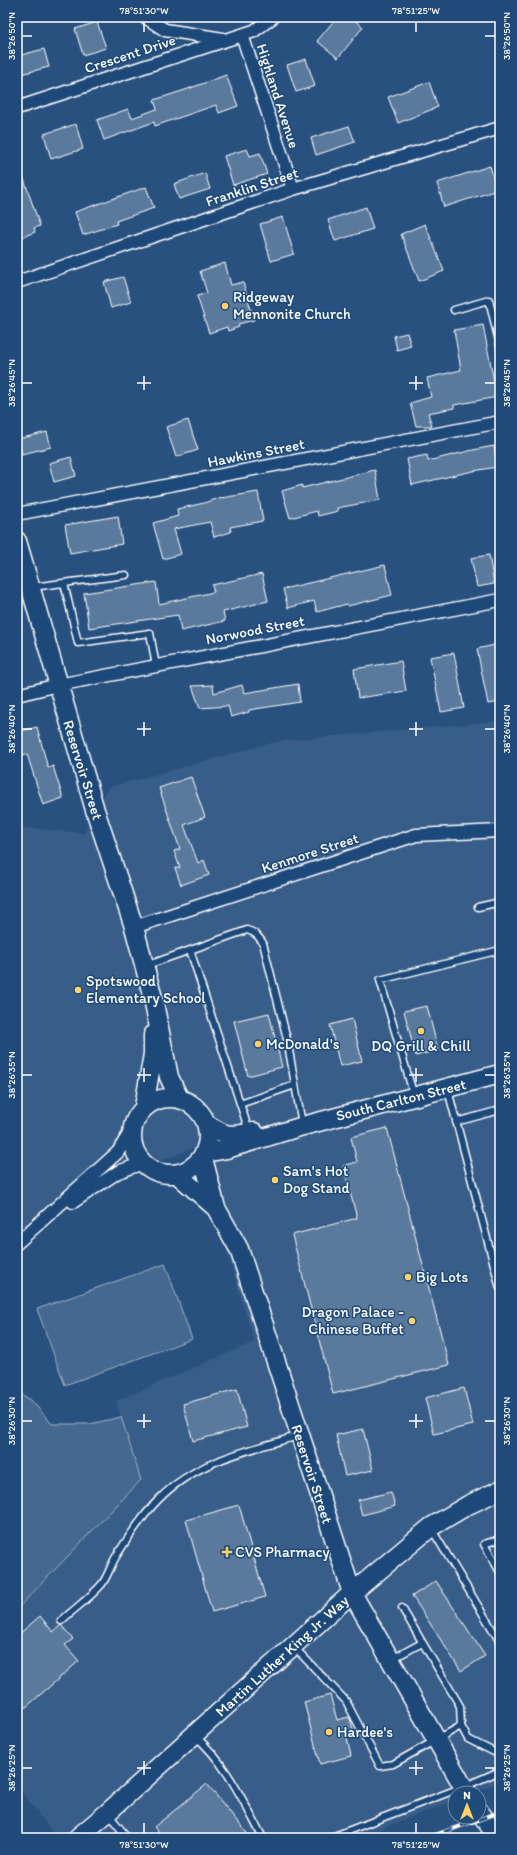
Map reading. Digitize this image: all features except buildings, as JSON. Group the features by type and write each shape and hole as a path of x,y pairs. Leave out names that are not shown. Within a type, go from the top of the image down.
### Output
{"main road":[{"name":"Reservoir Street","path":"17,541 94,810 134,927 153,998 169,1077 179,1098"},
{"name":"Reservoir Street","path":"144,1108 153,1054 153,998"},
{"name":"South Carlton Street","path":"204,1155 303,1126 500,1074"},
{"path":"167,1098 179,1098 191,1104 201,1113 207,1124 209,1134 204,1155 193,1167 176,1174 164,1174 152,1170 143,1163 136,1153 132,1141 132,1129 136,1117 144,1108 155,1101 167,1098"},
{"name":"South Carlton Street","path":"207,1124 224,1135 234,1136 303,1126"},
{"name":"Reservoir Street","path":"204,1155 216,1208 239,1249 299,1436 352,1593 462,1785"},
{"name":"Reservoir Street","path":"176,1174 216,1208"},
{"name":"Martin Luther King Jr. Way","path":"77,1838 108,1813 352,1593 431,1527 468,1505 500,1490"},
{"path":"487,1822 498,1838"}],"street":[{"path":"145,17 165,30 228,39"},
{"name":"Crescent Drive","path":"17,108 254,31 273,17"},
{"name":"Highland Avenue","path":"242,35 293,189"},
{"name":"Franklin Street","path":"17,282 293,189 500,128"},
{"name":"Hawkins Street","path":"17,514 500,422"},
{"name":"Norwood Street","path":"17,695 58,685 500,600"},
{"name":"Kenmore Street","path":"134,927 416,835 500,831"},
{"path":"17,1243 118,1152 132,1129"},
{"path":"42,1222 118,1172 143,1163"}],"lane":[{"path":"454,310 490,300 500,346"},
{"path":"30,587 126,575"},
{"path":"64,583 78,643 150,633 156,666"},
{"path":"478,907 500,902"},
{"path":"144,966 247,930 253,931 258,935 263,943 286,1039 303,1126"},
{"path":"190,950 250,1133"},
{"path":"414,1097 380,980 500,950"},
{"path":"240,1104 295,1085"},
{"path":"447,1089 500,1288"},
{"path":"456,1122 500,1110"},
{"path":"61,1621 103,1583 117,1556 132,1533 158,1500 170,1488 186,1476 217,1461 299,1436"},
{"path":"431,1527 500,1642"},
{"path":"500,1539 484,1544 500,1572"},
{"path":"402,1608 460,1706 461,1726 468,1739 500,1755"},
{"path":"390,1660 422,1643"},
{"path":"293,1646 346,1701 380,1766 393,1764 461,1726"},
{"path":"194,1735 203,1742 230,1778 264,1838"},
{"path":"474,1785 500,1771"},
{"path":"328,1838 447,1796"},
{"path":"108,1813 128,1838"}],"shaded area":[{"path":"500,721 500,1782 487,1787 487,1785 447,1785 447,1803 357,1838 47,1838 52,1832 17,1785 17,1609 141,1480 116,1401 254,1342 196,1147 82,1191 17,1231 17,827 84,833 109,787 279,741"},
{"path":"165,1264 192,1339 65,1385 37,1309"},
{"path":"17,1392 31,1400 52,1424 90,1424 121,1417 141,1480 17,1609"}],"railway":[{"path":"427,1838 500,1812"}],"place":[{"name":"Ridgeway Mennonite Church","path":"225,306"},
{"name":"Spotswood Elementary School","path":"78,990"},
{"name":"DQ Grill & Chill","path":"421,1031"},
{"name":"McDonald's","path":"258,1044"},
{"name":"Sam's Hot Dog Stand","path":"275,1180"},
{"name":"Big Lots","path":"408,1277"},
{"name":"Dragon Palace - Chinese Buffet","path":"412,1321"},
{"name":"CVS Pharmacy","path":"227,1552"},
{"name":"Hardee's","path":"329,1732"}]}
